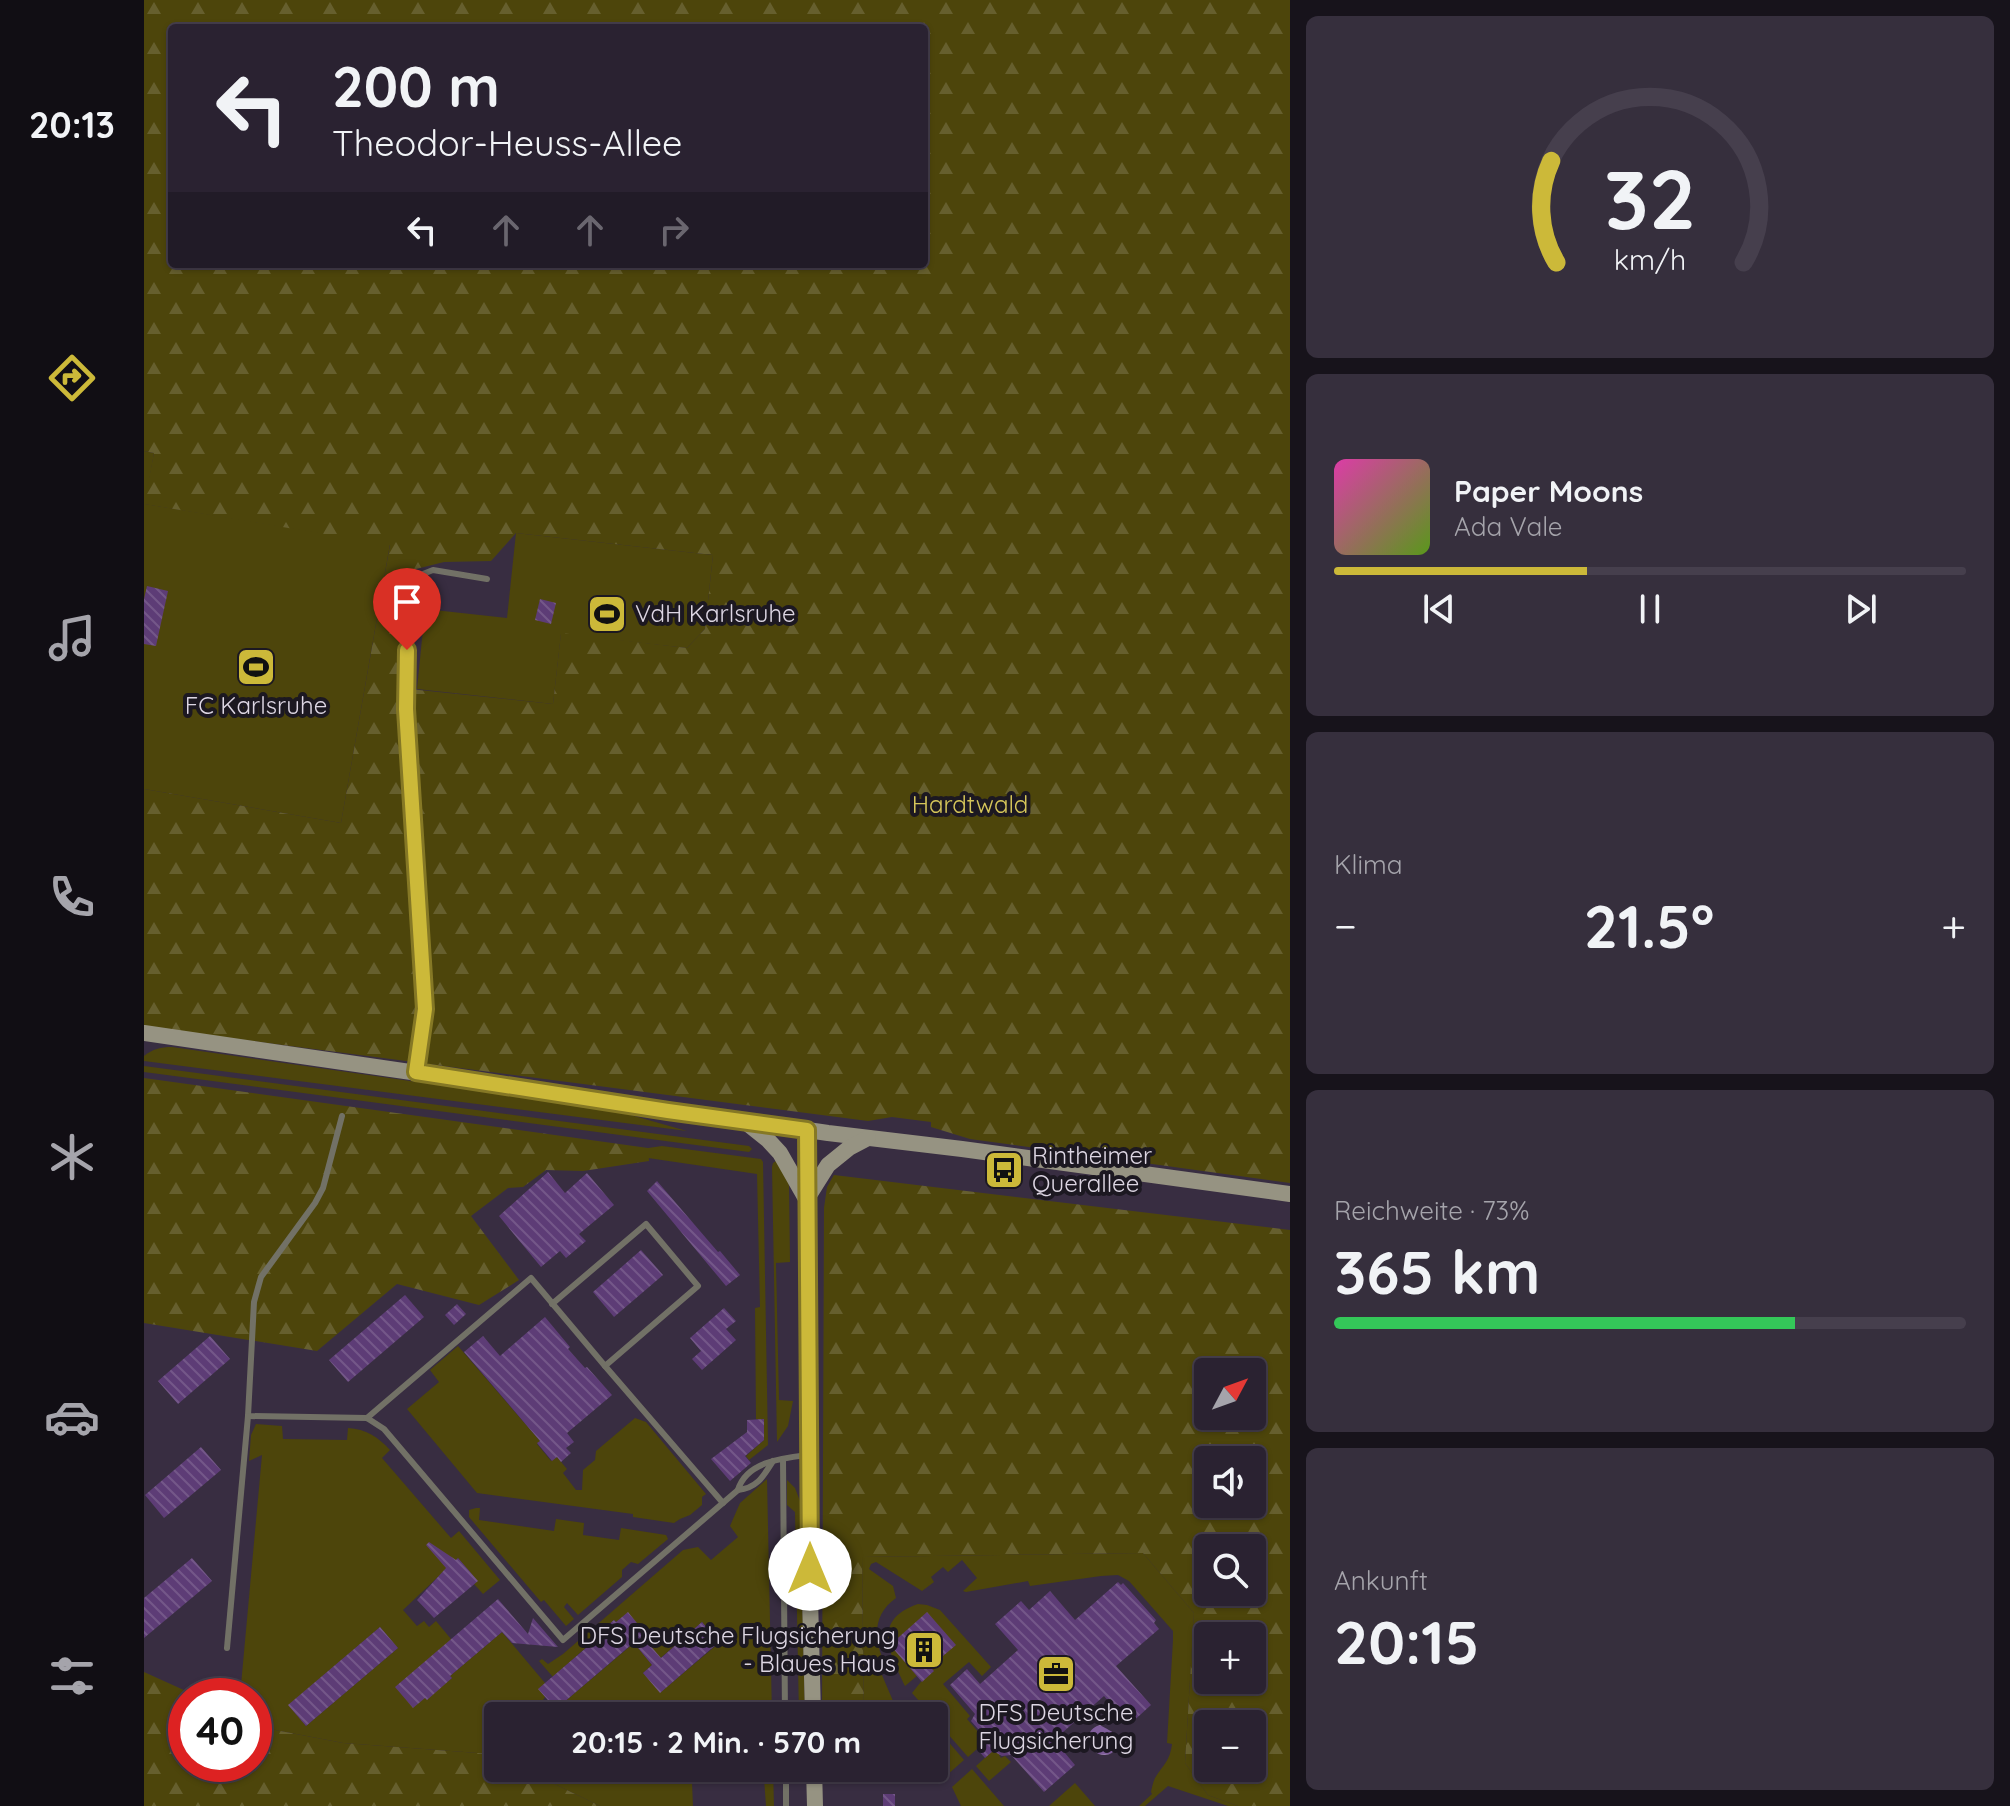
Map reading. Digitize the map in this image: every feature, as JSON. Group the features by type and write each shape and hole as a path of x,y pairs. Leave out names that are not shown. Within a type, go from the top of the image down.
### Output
{"main road":[{"path":"144,1033 668,1111 1290,1194"},
{"path":"742,1119 780,1153 806,1200"},
{"path":"807,1130 813,1702"},
{"path":"806,1200 828,1165 868,1138"},
{"path":"814,1782 815,1806"}],"lane":[{"path":"416,1072 425,1009 406,709 408,590 418,576 433,570 487,579"},
{"path":"227,1648 256,1290 261,1277 323,1188 342,1116"},
{"path":"552,1304 646,1224 698,1286 605,1366"},
{"path":"367,1418 531,1278 723,1503"},
{"path":"248,1416 367,1418 384,1429 563,1640 738,1490 741,1480 756,1467 810,1455"},
{"path":"783,1459 785,1702"},
{"path":"738,1490 750,1489 763,1477 773,1461"},
{"path":"786,1782 786,1806"}],"green space":[{"name":"Hardtwald","path":"144,0 1290,0 1290,1183 970,1139 931,1127 931,1122 892,1117 868,1121 144,1027 144,789 341,823 390,545 144,504 154,453 144,451","holes":["516,533 713,555 705,629 687,648 561,633 553,704 400,688 399,591 416,569 444,562 491,561"]},
{"name":"FC Karlsruhe","path":"144,451 154,453 145,504 390,544 341,823 144,789"},
{"name":"VdH Karlsruhe","path":"516,533 713,555 705,629 687,648 561,634 553,704 417,689 425,609 507,618"},
{"path":"172,1047 613,1110 687,1131 144,1061 144,1056 150,1052"},
{"path":"144,1066 749,1146 752,1149 749,1152 144,1072"},
{"path":"144,1078 648,1148 649,1161 583,1171 546,1170 523,1187 508,1188 471,1216 519,1280 479,1305 397,1284 317,1351 144,1323"},
{"path":"662,1146 761,1159 763,1162 768,1445 749,1460 746,1456 764,1440 764,1420 756,1419 755,1308 760,1307 757,1174 648,1158 648,1148"},
{"path":"776,1161 789,1186 790,1262 776,1263 779,1400 793,1401 788,1426 777,1442 772,1167"},
{"path":"834,1175 1290,1230 1290,1806 1238,1806 1208,1795 1199,1782 1266,1782 1266,1710 1194,1710 1194,1776 1185,1763 1194,1613 1143,1553 862,1557 864,1702 822,1702 824,1208 827,1187"},
{"path":"458,1346 540,1441 537,1444 551,1461 557,1457 567,1469 563,1473 576,1490 582,1490 583,1470 595,1460 596,1451 635,1418 646,1422 706,1494 702,1497 702,1505 674,1523 633,1517 633,1514 477,1493 407,1409 439,1382 430,1370"},
{"path":"256,1424 282,1426 283,1439 347,1440 348,1428 366,1432 385,1445 390,1450 382,1458 451,1538 459,1531 500,1580 483,1594 474,1584 477,1581 458,1558 403,1610 417,1626 424,1621 429,1627 436,1621 451,1639 425,1698 502,1632 545,1683 539,1689 545,1702 484,1702 484,1753 343,1743 272,1729 272,1678 242,1678 262,1455 249,1461 251,1435","holes":["380,1627 398,1648 306,1726 289,1705"]},
{"path":"767,1479 772,1702 564,1702 634,1643 652,1665 643,1673 661,1692 719,1643 702,1622 657,1661 650,1645 646,1648 639,1639 645,1633 628,1613 616,1622 614,1620 553,1677 539,1661 542,1659 548,1664 563,1654 683,1550 698,1547 711,1560 738,1537 730,1526 740,1503"},
{"path":"787,1480 795,1488 800,1501 805,1702 799,1702 795,1512 787,1505"},
{"path":"480,1508 479,1520 554,1531 556,1519 584,1523 583,1535 619,1540 621,1528 666,1535 668,1539 638,1564 631,1562 622,1570 622,1577 578,1615 567,1603 564,1607 574,1619 566,1626 544,1600 541,1602 469,1517 469,1510"},
{"path":"1143,1553 1194,1613 1185,1763 1194,1776 1194,1782 1199,1782 1208,1795 1238,1806 1228,1806 1168,1786 1145,1806 1139,1806 1152,1794 1154,1780 1171,1750 1172,1744 1167,1743 1173,1631 1129,1581 1118,1575 1101,1576 1030,1586 1028,1581 966,1592 963,1591 977,1578 962,1560 948,1572 943,1567 931,1577 934,1582 922,1591 876,1562 871,1564 869,1569 893,1586 896,1598 880,1617 877,1640 882,1657 876,1661 893,1702 864,1702 862,1557"},
{"path":"918,1604 940,1610 991,1667 982,1676 969,1662 943,1684 986,1741 968,1757 948,1734 948,1702 920,1702 912,1693 933,1671 931,1668 943,1654 905,1686 894,1662 888,1639 889,1628 903,1611"},
{"path":"144,1672 168,1683 168,1782 272,1782 272,1729 343,1743 484,1753 484,1782 550,1782 600,1806 144,1806"},
{"path":"948,1741 964,1760 948,1774"},
{"path":"997,1747 1002,1752 999,1755 1001,1758 1005,1756 1011,1762 989,1781 976,1766"},
{"path":"972,1769 1004,1806 961,1806 952,1787"},
{"path":"550,1782 706,1782 692,1783 693,1806 600,1806"},
{"path":"764,1782 773,1782 774,1806 766,1806"},
{"path":"1075,1783 1095,1806 1049,1806"}],"shaded area":[{"path":"1100,1725 1118,1739 1116,1748 1108,1755 1095,1752 1089,1743 1090,1732"}],"building":[{"path":"147,586 168,591 156,646 144,644"},
{"path":"540,599 556,603 551,624 535,620"},
{"path":"548,1172 565,1193 587,1173 614,1205 579,1234 586,1241 566,1258 560,1251 541,1267 499,1216"},
{"path":"657,1181 740,1275 726,1286 647,1191"},
{"path":"641,1250 663,1275 614,1317 593,1292"},
{"path":"405,1295 424,1317 348,1382 329,1360"},
{"path":"457,1304 466,1314 454,1325 445,1315"},
{"path":"724,1308 736,1321 726,1329 736,1340 702,1370 692,1359 701,1351 690,1338"},
{"path":"545,1317 570,1347 568,1349 612,1395 567,1433 574,1442 566,1448 571,1453 561,1462 557,1457 552,1461 537,1443 540,1441 464,1352 483,1336 500,1356"},
{"path":"210,1336 230,1359 178,1404 158,1381"},
{"path":"764,1419 764,1440 745,1456 751,1463 730,1481 711,1459 747,1432 747,1420"},
{"path":"201,1447 221,1470 164,1518 145,1495"},
{"path":"429,1542 456,1560 458,1558 478,1581 434,1618 417,1600 446,1568 426,1545"},
{"path":"192,1558 212,1581 144,1638 144,1598"},
{"path":"1118,1582 1123,1583 1156,1620 1154,1623 1159,1629 1116,1666 1151,1705 1129,1725 1104,1696 1054,1740 1075,1765 1044,1792 1011,1755 1002,1756 993,1751 985,1758 977,1749 987,1739 971,1721 975,1714 950,1685 967,1669 980,1684 1018,1650 995,1624 1021,1601 1029,1610 1050,1591 1075,1620"},
{"path":"498,1599 528,1634 533,1618 558,1647 512,1643 502,1632 427,1700 425,1698 413,1708 395,1687"},
{"path":"628,1612 645,1633 564,1702 550,1702 538,1689 593,1642 587,1643 614,1620 616,1622"},
{"name":"DFS Deutsche Flugsicherung - Blaues Haus","path":"927,1612 956,1645 930,1667 934,1671 922,1682 890,1645"},
{"path":"702,1622 719,1642 660,1693 643,1673 652,1665 634,1643 642,1636 661,1658"},
{"path":"380,1627 398,1648 306,1726 288,1705"},
{"path":"883,1794 895,1794 895,1806 883,1806"}],"place":[{"name":"VdH Karlsruhe","path":"607,614"},
{"name":"FC Karlsruhe","path":"256,667"},
{"name":"Rintheimer Querallee","path":"1004,1170"},
{"name":"DFS Deutsche Flugsicherung - Blaues Haus","path":"924,1650"},
{"name":"DFS Deutsche Flugsicherung","path":"1056,1674"}],"route":[{"path":"407,650 406,709 425,1009 416,1072 807,1130 810,1569"}]}
